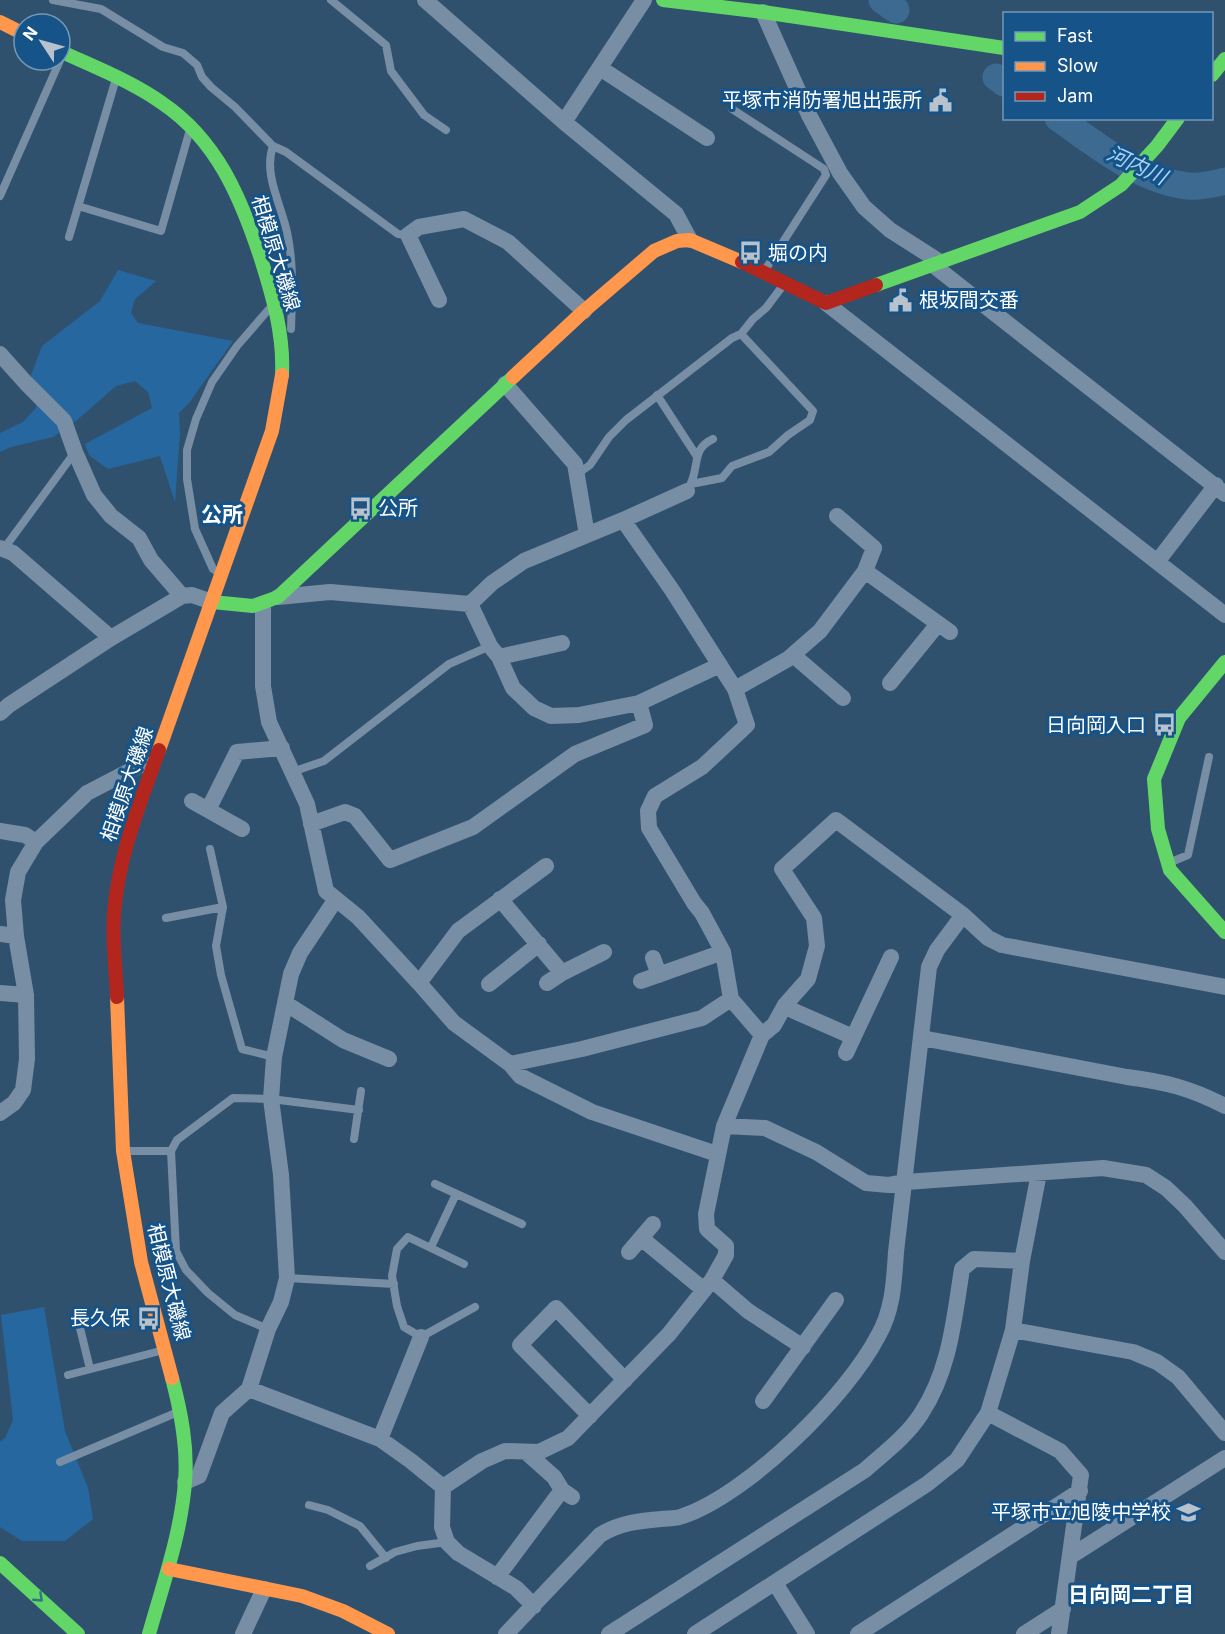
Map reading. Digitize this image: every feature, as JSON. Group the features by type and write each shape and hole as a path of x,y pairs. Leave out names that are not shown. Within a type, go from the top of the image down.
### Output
{"main road":[{"path":"663,0 763,12 1003,48"},
{"name":"相模原大磯線","path":"72,57 161,103 191,126 222,165 245,209 275,302 282,358 281,390 272,431 152,766 120,868 114,915 123,1151 141,1262 182,1411 185,1452 185,1482 179,1525 169,1569 149,1634"},
{"path":"1213,74 1225,59"},
{"path":"212,602 247,607 262,606 278,597 584,311 654,251 677,241 690,240 764,271 826,303 1080,212 1121,185 1176,120"},
{"path":"1225,662 1179,718 1154,779 1158,829 1170,870 1225,932"},
{"path":"0,1563 78,1634"},
{"path":"169,1569 302,1596 343,1611 388,1634"}],"street":[{"path":"425,0 564,122 676,214 690,240"},
{"path":"564,122 644,0"},
{"path":"763,12 809,115 840,173 864,207 890,230 937,264 1220,490 1157,561"},
{"path":"600,68 707,138"},
{"path":"439,300 408,235 419,227 464,219 508,242 584,311"},
{"path":"826,303 1225,615"},
{"path":"0,354 64,421 94,495 111,516 139,538 151,560 182,596"},
{"path":"505,384 575,464 587,535"},
{"path":"278,597 330,592 470,604 492,583 524,561 623,520 689,487"},
{"path":"735,689 793,655 820,631 865,571 874,548 837,516"},
{"path":"623,520 672,590 735,689 747,725 702,767 655,796 648,811 649,828 702,913 723,952 731,999 762,1035"},
{"path":"1,549 13,553 111,638"},
{"path":"865,571 944,628 890,683"},
{"path":"0,713 111,638 182,596 192,595 212,602"},
{"path":"470,604 513,688 534,708 552,716 579,715 639,703 720,665"},
{"path":"262,606 263,686 269,722 307,804 326,891 358,917 454,1023 510,1064 520,1076 592,1112 717,1154"},
{"path":"494,652 562,643"},
{"path":"793,655 843,698"},
{"path":"311,824 345,812 355,816 390,860 473,827 575,754 645,725 639,703"},
{"path":"208,810 237,752 282,748"},
{"path":"0,1113 14,1103 23,1090 27,1059 26,995 8,935 18,872 36,842 87,794 142,764 152,766"},
{"path":"192,801 242,829"},
{"path":"443,1487 482,1461 505,1451 539,1452 568,1438 669,1334 708,1285 726,1255 726,1246 707,1229 706,1214 724,1126 762,1035 774,1025 785,1005 808,979 816,946 814,918 782,869 836,820 963,915 988,938 1002,945 1225,987"},
{"path":"0,831 25,835 36,842"},
{"path":"419,983 458,931 546,866"},
{"path":"185,1482 199,1476 222,1413 249,1389 287,1278 285,1221 271,1099 274,1057 291,974 300,953 336,898"},
{"path":"500,899 562,973"},
{"path":"506,1634 600,1535 618,1525 682,1517 713,1502 754,1474 817,1418 841,1391 879,1336 893,1297 896,1252 906,1182 929,967 937,950 963,915"},
{"path":"489,984 539,944"},
{"path":"547,983 604,952"},
{"path":"641,981 723,952"},
{"path":"846,1053 891,957"},
{"path":"653,958 659,975"},
{"path":"0,993 26,995"},
{"path":"510,1064 582,1049 702,1018 731,999"},
{"path":"285,1003 343,1040 389,1059"},
{"path":"785,1005 853,1037"},
{"path":"922,1038 1162,1082 1198,1092 1225,1106"},
{"path":"724,1126 765,1128 816,1152 866,1184 888,1185 1103,1168 1146,1175 1166,1188 1185,1206 1225,1252"},
{"path":"695,1634 927,1484 957,1461 988,1413 1013,1330 1022,1261 1039,1173"},
{"path":"629,1252 652,1224"},
{"path":"641,1238 803,1347"},
{"path":"609,1634 865,1470 893,1445 920,1416 941,1378 950,1346 962,1269 974,1260 1022,1261"},
{"path":"763,1401 836,1300"},
{"path":"590,1416 520,1345 556,1308 625,1380"},
{"path":"1013,1330 1133,1352 1157,1362 1178,1377 1225,1433"},
{"path":"380,1439 421,1337"},
{"path":"249,1389 380,1439 443,1487"},
{"path":"988,1413 1060,1451 1081,1475 1059,1634"},
{"path":"497,1577 567,1494 554,1478 527,1453"},
{"path":"1071,1556 1225,1458"},
{"path":"443,1487 442,1527 447,1542 458,1553 516,1588 534,1606"},
{"path":"858,1634 1080,1491"},
{"path":"775,1583 807,1634"},
{"path":"243,1634 264,1589"},
{"path":"1024,1634 1063,1609"}],"lane":[{"path":"53,0 101,9 163,47 183,53 197,65 202,77 211,87 235,107 273,146 286,152 398,234 408,235"},
{"path":"332,0 386,45 391,71 424,115 446,130"},
{"path":"0,196 53,72"},
{"path":"69,237 116,78"},
{"path":"732,109 824,168 826,175 764,271"},
{"path":"78,206 161,231 191,126"},
{"path":"273,146 270,156 271,170 276,199 287,232 292,277 291,332 282,358"},
{"path":"576,474 590,465 609,437 626,420 732,338 741,334 766,308 785,282"},
{"path":"222,574 213,569 195,529 187,479 187,450 196,419 212,382 237,346 275,302"},
{"path":"689,487 722,478 732,466 770,452 788,435 810,420 813,411 741,334"},
{"path":"657,395 696,455 697,464 689,487"},
{"path":"696,455 705,443 713,439"},
{"path":"1,549 75,452"},
{"path":"292,772 324,761 449,664 494,652"},
{"path":"1168,863 1188,855 1209,757"},
{"path":"210,849 224,907 216,946 221,975 242,1049 274,1057"},
{"path":"166,918 224,907"},
{"path":"354,1139 362,1091"},
{"path":"268,1329 236,1315 208,1293 186,1270 176,1251 171,1151 177,1140 233,1098 271,1099 359,1110"},
{"path":"123,1151 171,1151"},
{"path":"435,1184 522,1224"},
{"path":"431,1247 456,1194"},
{"path":"464,1263 408,1238 397,1249 392,1276 397,1306 404,1327 421,1337 475,1307"},
{"path":"287,1278 394,1284"},
{"path":"80,1328 90,1369"},
{"path":"68,1375 166,1349"},
{"path":"60,1462 182,1411"},
{"path":"309,1505 328,1510 360,1526 386,1558"},
{"path":"370,1566 395,1552 447,1542"}],"shaded area":[{"path":"118,270 156,281 135,299 131,313 138,323 233,341 189,403 179,413 180,433 175,502 160,456 108,469 89,455 85,444 152,408 148,392 135,381 116,386 76,421 53,437 11,447 0,452 0,433 23,422 36,408 31,375 42,346 100,301"},
{"path":"44,1307 65,1431 88,1488 93,1519 65,1541 22,1541 0,1527 0,1442 5,1438 13,1420 1,1315"}],"waterway":[{"name":"河内川","path":"882,0 896,10"},
{"name":"河内川","path":"996,77 1003,82"},
{"name":"河内川","path":"1061,120 1120,160 1153,177 1188,186 1202,186 1225,181"}],"traffic: fast":[{"path":"663,0 763,12 1003,48"},
{"path":"72,57 125,81 162,103 198,134 225,172 245,214 261,259 279,331 282,375"},
{"path":"1213,74 1225,59"},
{"path":"876,285 1080,212 1121,185 1157,146 1176,120"},
{"path":"212,602 253,606 278,597 513,377"},
{"path":"1225,662 1179,718 1154,779 1158,829 1170,870 1225,932"},
{"path":"149,1634 176,1540 185,1482 186,1456 183,1430 172,1378"},
{"path":"0,1563 78,1634"}],"traffic: slow":[{"path":"0,22 12,28"},
{"path":"513,377 584,311 654,251 677,241 690,240 742,262"},
{"path":"159,750 272,431 282,375"},
{"path":"117,997 123,1151 141,1262 172,1378"},
{"path":"169,1569 302,1596 343,1611 388,1634"}],"traffic: jam":[{"path":"742,262 826,303 876,285"},
{"path":"117,997 113,935 116,893 131,831 159,750"}],"place":[{"name":"平塚市消防署旭出張所","path":"940,100"},
{"name":"堀の内","path":"750,253"},
{"name":"根坂間交番","path":"901,300"},
{"name":"公所","path":"360,508"},
{"name":"日向岡入口","path":"1164,725"},
{"name":"長久保","path":"148,1318"},
{"name":"平塚市立旭陵中学校","path":"1189,1512"}],"district":[{"name":"公所","path":"222,514"},
{"name":"日向岡二丁目","path":"1131,1594"}]}
